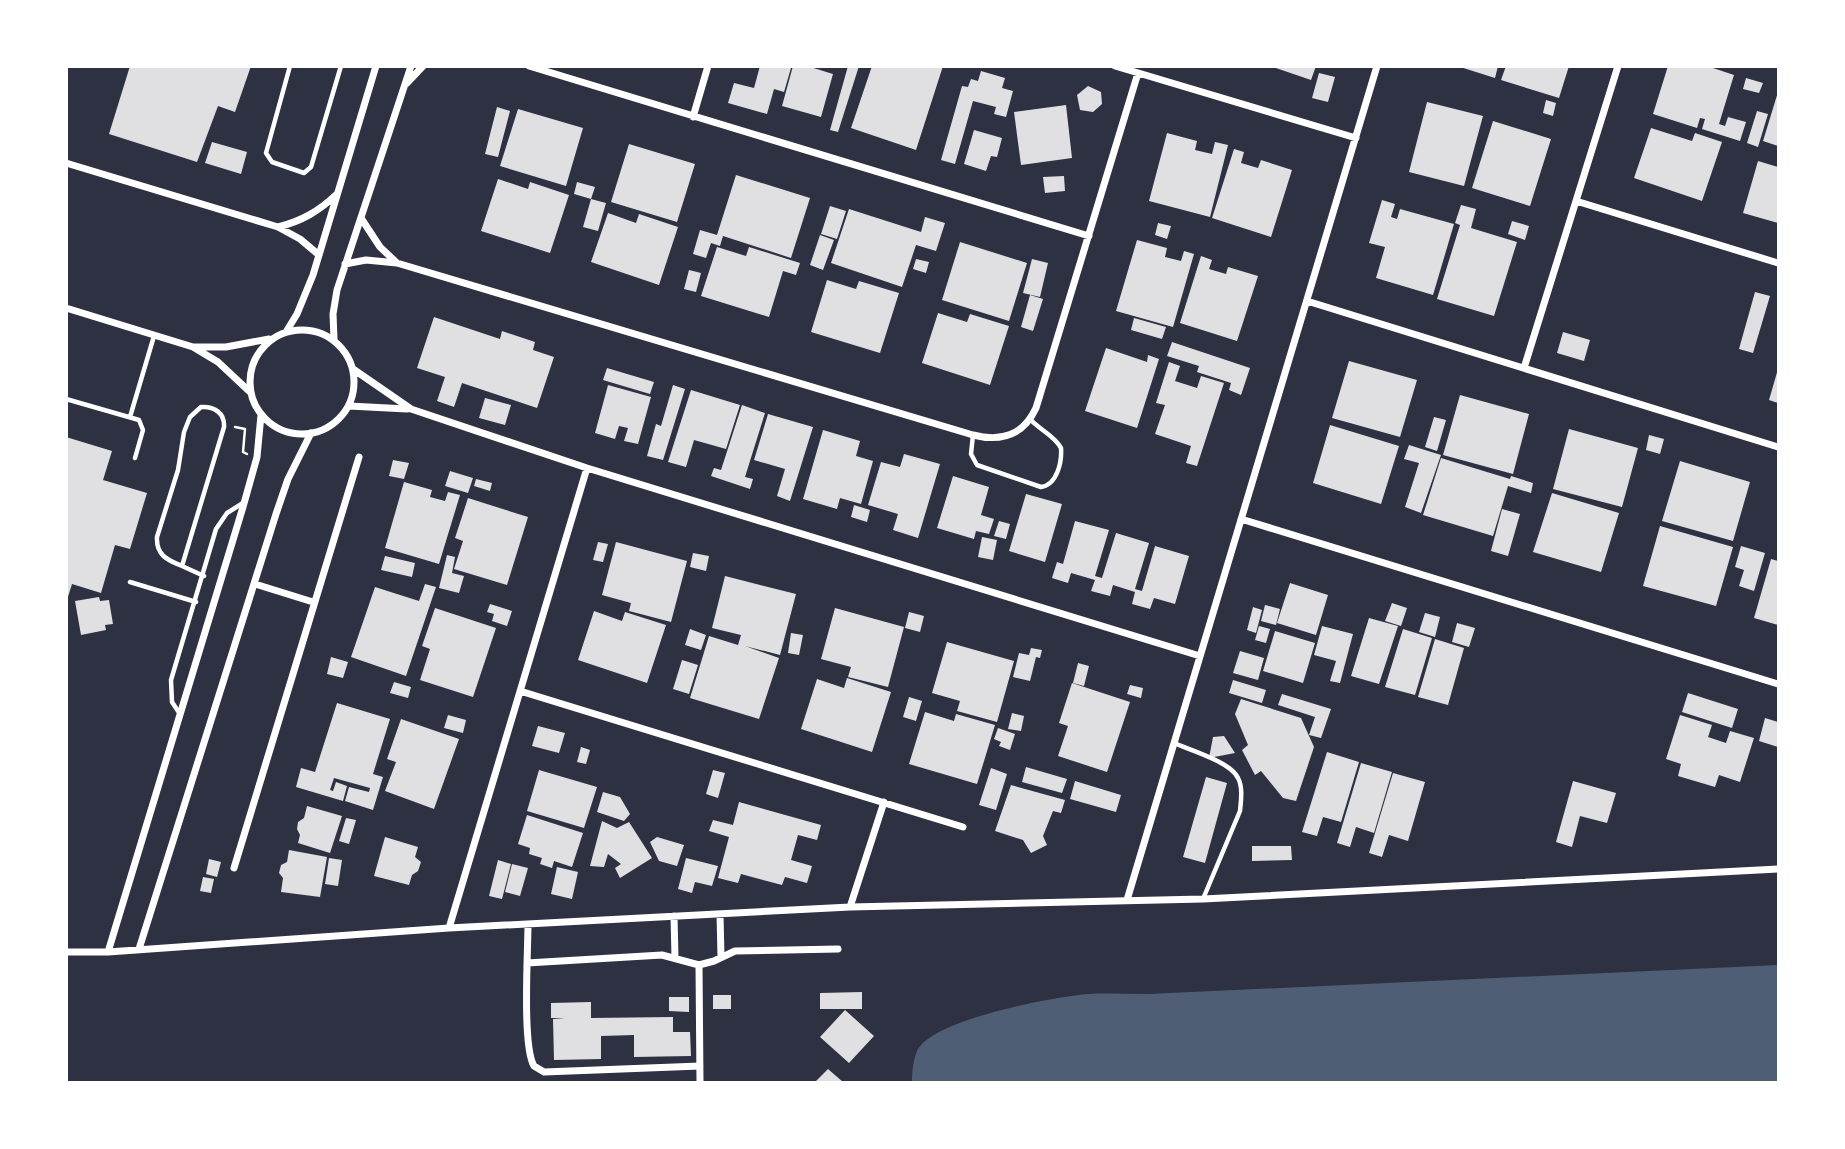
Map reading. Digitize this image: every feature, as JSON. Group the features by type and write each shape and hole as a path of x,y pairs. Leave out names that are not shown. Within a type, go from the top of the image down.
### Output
{"street":[{"path":"286,332 306,295 376,66"},
{"path":"334,339 335,302 345,264 411,66"},
{"path":"404,87 424,66"},
{"path":"529,66 1088,236"},
{"path":"693,117 708,66"},
{"path":"1115,66 1356,138"},
{"path":"1127,900 1377,66"},
{"path":"1524,368 1618,66"},
{"path":"345,264 366,260 397,263 973,435 988,439 1007,437 1031,420 1036,408 1138,73"},
{"path":"66,163 278,227 319,255"},
{"path":"278,227 316,212 338,194"},
{"path":"1576,201 1779,263"},
{"path":"361,218 380,247 397,263"},
{"path":"1307,302 1779,447"},
{"path":"66,308 193,347 218,362 250,392"},
{"path":"193,347 226,347 286,332 313,330 334,339 344,350 353,369 355,381 349,406 333,424 311,433 297,434 284,430 261,415"},
{"path":"108,952 257,457 261,415 250,392 249,379 257,355 274,337"},
{"path":"353,369 411,409"},
{"path":"349,406 411,409 587,468 1200,656"},
{"path":"139,949 288,479 311,433"},
{"path":"234,868 359,457"},
{"path":"449,928 587,468"},
{"path":"1241,520 1779,684"},
{"path":"255,584 313,602"},
{"path":"520,691 963,827"},
{"path":"850,907 884,802"},
{"path":"66,952 108,952 449,928 850,907 1203,899 1779,869"},
{"path":"720,914 721,957"},
{"path":"674,916 675,958"},
{"path":"528,924 530,1055 538,1070 553,1072 700,1066"},
{"path":"527,963 662,955 699,965 740,951 838,949"},
{"path":"699,965 700,1083"}],"lane":[{"path":"290,66 266,153 272,162 304,173 311,167 341,66"},
{"path":"130,417 154,336"},
{"path":"66,400 139,420 143,426 135,457"},
{"path":"182,566 225,424 218,411 201,407 190,417 184,432 178,470 156,544 166,560 204,576"},
{"path":"973,435 971,454 977,464 1046,487 1054,481 1061,447 1031,420"},
{"path":"180,714 172,702 171,680 216,530 227,513 244,503"},
{"path":"130,582 196,602"},
{"path":"1174,743 1230,767 1239,778 1242,797 1240,811 1203,899"}],"path":[{"path":"225,424 246,429 243,452 257,457"}],"water":[{"path":"1778,965 1778,1082 912,1082 917,1051 927,1039 945,1029 995,1012 1072,996"}],"building":[{"path":"130,66 251,66 235,112 218,106 197,162 109,134"},
{"path":"760,66 791,68 784,92 774,89 767,114 728,103 734,83 754,88"},
{"path":"793,66 807,66 833,74 821,117 782,106"},
{"path":"848,66 859,66 838,132 830,130"},
{"path":"872,66 943,66 916,150 851,128"},
{"path":"1270,66 1316,66 1311,80"},
{"path":"1457,66 1498,66 1495,78"},
{"path":"1506,66 1569,66 1559,98 1501,80"},
{"path":"1668,66 1707,66 1734,75 1719,124 1725,126 1728,117 1746,122 1740,141 1702,129 1705,119 1700,118 1697,128 1653,114"},
{"path":"981,71 1005,78 1002,88 1013,91 1006,117 994,114 996,107 973,101 955,164 941,160 962,86 968,87 971,79 978,81"},
{"path":"1319,73 1335,77 1328,102 1312,98"},
{"path":"1746,78 1763,83 1759,93 1743,89"},
{"path":"1088,86 1101,92 1102,104 1093,112 1080,110 1077,95"},
{"path":"1778,92 1778,146 1763,141"},
{"path":"1546,100 1556,103 1553,116 1543,113"},
{"path":"1427,102 1483,116 1464,186 1409,172"},
{"path":"1066,105 1072,158 1021,165 1014,112"},
{"path":"497,107 510,111 498,157 485,154"},
{"path":"518,109 583,128 566,186 500,166"},
{"path":"1757,111 1768,114 1758,147 1747,143"},
{"path":"1493,121 1551,139 1530,206 1472,188"},
{"path":"1651,128 1692,141 1695,133 1722,142 1702,201 1634,178"},
{"path":"974,130 1002,138 997,157 991,156 986,171 964,164"},
{"path":"1167,133 1197,141 1195,150 1212,154 1215,142 1228,145 1210,217 1149,201"},
{"path":"212,142 247,152 241,174 205,163"},
{"path":"629,144 695,164 677,222 611,202"},
{"path":"1234,149 1244,152 1241,163 1258,168 1261,160 1292,170 1271,237 1212,218"},
{"path":"1758,161 1778,167 1778,223 1743,213"},
{"path":"736,175 810,198 791,258 723,236 720,246 711,243 706,258 693,254 700,230 717,235"},
{"path":"1064,176 1065,191 1045,193 1043,177"},
{"path":"498,179 528,189 530,182 569,195 550,253 481,231"},
{"path":"577,182 595,187 591,199 574,194"},
{"path":"591,199 606,203 598,231 583,227"},
{"path":"1382,200 1395,204 1391,217 1397,219 1400,209 1454,224 1433,295 1376,278 1385,247 1369,243"},
{"path":"1461,205 1476,209 1471,228 1517,242 1494,316 1437,299 1460,225 1455,223"},
{"path":"830,206 846,211 837,239 821,234"},
{"path":"849,209 921,232 925,217 945,223 936,251 916,245 902,287 831,263"},
{"path":"608,213 636,223 639,214 678,227 659,285 591,262"},
{"path":"1512,221 1529,226 1525,240 1508,234"},
{"path":"1158,223 1171,226 1167,239 1155,235"},
{"path":"820,235 834,240 823,270 810,265"},
{"path":"1137,240 1167,248 1165,257 1181,261 1184,251 1194,254 1173,327 1116,311"},
{"path":"960,242 1027,263 1009,321 942,300"},
{"path":"717,247 746,256 749,247 800,263 796,275 783,271 769,317 701,296"},
{"path":"1201,256 1212,260 1209,269 1226,274 1228,267 1258,276 1237,341 1180,323"},
{"path":"916,259 929,262 926,273 913,269"},
{"path":"1032,259 1048,263 1040,297 1023,293"},
{"path":"689,270 701,273 696,292 684,289"},
{"path":"827,280 856,289 859,281 899,293 880,353 811,332"},
{"path":"1755,292 1770,296 1753,353 1739,349"},
{"path":"1030,295 1043,299 1033,331 1021,327"},
{"path":"938,313 967,322 970,314 1009,326 990,385 922,363"},
{"path":"434,317 500,339 502,331 535,342 533,350 554,357 537,408 462,383 454,407 437,401 445,377 417,368"},
{"path":"1134,318 1166,327 1162,339 1131,330"},
{"path":"1563,332 1590,340 1584,361 1557,353"},
{"path":"1172,342 1250,368 1241,395 1229,390 1231,383 1197,372 1199,366 1167,356"},
{"path":"1106,348 1147,362 1148,355 1159,359 1137,428 1085,411"},
{"path":"1349,361 1417,380 1400,437 1332,418"},
{"path":"1169,362 1180,366 1175,381 1197,388 1201,376 1224,383 1197,466 1186,463 1191,446 1155,434 1165,405 1156,403"},
{"path":"607,368 654,382 650,394 603,380"},
{"path":"1778,369 1778,403 1769,400"},
{"path":"608,385 651,397 638,444 624,441 628,428 619,426 615,439 595,433"},
{"path":"673,385 685,389 663,460 647,456 656,424 661,426"},
{"path":"691,390 740,405 726,449 694,440 686,467 668,462"},
{"path":"1460,395 1529,414 1513,474 1443,455"},
{"path":"485,398 511,405 505,425 479,418"},
{"path":"742,405 765,413 745,477 753,479 750,489 711,476 714,468 721,470"},
{"path":"768,414 813,427 790,501 777,496 785,469 754,460"},
{"path":"1434,417 1446,420 1437,451 1425,447"},
{"path":"1330,425 1399,446 1381,504 1313,483"},
{"path":"1569,429 1638,448 1622,507 1553,489"},
{"path":"823,430 860,441 856,456 873,461 861,504 840,498 837,509 803,499"},
{"path":"1649,435 1664,439 1660,454 1646,450"},
{"path":"66,437 112,451 103,480 147,493 130,549 115,545 101,593 72,584 67,600"},
{"path":"1409,445 1441,455 1421,513 1405,507 1419,463 1404,459"},
{"path":"904,454 940,464 918,538 893,530 898,514 868,505 881,462 900,467"},
{"path":"1441,458 1510,479 1511,476 1533,483 1531,493 1508,486 1493,536 1423,515"},
{"path":"393,460 409,463 404,479 389,476"},
{"path":"1680,461 1750,482 1733,541 1662,521"},
{"path":"450,471 473,478 468,493 445,486"},
{"path":"953,476 989,487 981,515 994,519 989,534 976,531 974,539 937,528"},
{"path":"476,479 492,483 490,491 474,486"},
{"path":"404,482 432,490 430,497 445,501 448,492 460,495 439,564 385,548"},
{"path":"1552,493 1619,513 1601,572 1533,552"},
{"path":"1026,494 1062,504 1045,562 1009,551"},
{"path":"468,498 528,517 507,585 454,569 463,541 455,538"},
{"path":"854,505 870,510 867,522 851,517"},
{"path":"1502,509 1520,514 1508,556 1491,551"},
{"path":"999,521 1010,524 1006,539 994,536"},
{"path":"1075,521 1109,530 1095,576 1102,578 1116,533 1149,543 1135,589 1142,591 1155,546 1189,556 1175,604 1154,598 1150,609 1132,604 1135,592 1113,585 1110,596 1091,591 1095,580 1071,573 1068,583 1052,578 1057,562 1063,564"},
{"path":"1660,526 1733,547 1716,606 1643,586"},
{"path":"982,537 997,540 993,560 978,557"},
{"path":"598,542 608,544 603,562 593,560"},
{"path":"616,542 687,561 671,622 629,611 631,603 602,595"},
{"path":"1741,546 1765,553 1754,591 1739,586 1744,570 1735,567"},
{"path":"693,553 709,556 706,571 690,567"},
{"path":"447,555 455,557 452,573 464,576 459,593 439,588"},
{"path":"385,556 415,563 412,577 381,570"},
{"path":"1771,559 1778,561 1778,625 1754,618"},
{"path":"725,576 796,594 780,655 745,646 779,658 759,719 690,698 709,636 738,645 741,635 712,628"},
{"path":"1290,583 1328,595 1316,635 1277,623"},
{"path":"425,584 436,587 406,676 351,657 375,587 419,601"},
{"path":"99,597 100,601 109,600 113,624 105,625 106,630 81,635 75,601"},
{"path":"1392,603 1407,608 1401,626 1385,621"},
{"path":"490,604 512,611 507,626 492,621 494,614 487,612"},
{"path":"1265,605 1280,609 1276,625 1261,621"},
{"path":"1253,607 1262,610 1256,633 1247,630"},
{"path":"435,608 496,628 473,697 420,680 430,649 422,646"},
{"path":"835,608 904,627 888,687 848,677 851,667 821,659"},
{"path":"594,611 622,621 625,612 666,625 647,683 578,660"},
{"path":"909,612 924,616 920,632 905,628"},
{"path":"1425,613 1440,617 1435,637 1419,632"},
{"path":"1369,618 1398,626 1379,684 1351,676"},
{"path":"1457,623 1475,628 1469,647 1452,642"},
{"path":"1259,626 1270,629 1266,643 1255,640"},
{"path":"1322,626 1353,634 1340,683 1330,681 1336,661 1314,655"},
{"path":"690,629 706,635 701,650 685,645"},
{"path":"1403,629 1432,638 1415,695 1385,687"},
{"path":"1275,631 1315,643 1303,683 1263,671"},
{"path":"791,633 803,635 799,655 788,653"},
{"path":"1435,639 1464,648 1448,705 1418,697"},
{"path":"947,642 1014,661 997,722 957,711 960,701 932,693"},
{"path":"1031,648 1042,650 1040,658 1036,657 1030,681 1013,677 1019,653 1029,655"},
{"path":"1240,651 1264,658 1258,680 1233,673"},
{"path":"331,657 348,662 343,678 327,674"},
{"path":"682,660 698,665 689,694 673,689"},
{"path":"1078,663 1089,666 1084,686 1073,683"},
{"path":"847,678 891,692 872,752 801,729 817,679 844,688"},
{"path":"1233,680 1266,690 1262,703 1229,693"},
{"path":"394,682 411,687 408,698 390,693"},
{"path":"1072,683 1130,702 1107,772 1058,756 1068,726 1059,723"},
{"path":"1130,685 1143,688 1141,698 1127,694"},
{"path":"1688,693 1738,709 1732,728 1682,712"},
{"path":"1282,694 1331,709 1321,738 1309,735 1315,717 1278,705"},
{"path":"909,697 922,701 916,721 903,717"},
{"path":"1241,699 1301,718 1314,747 1296,801 1283,798 1261,771 1255,775 1242,750 1248,745 1235,714"},
{"path":"337,703 390,719 373,774 383,777 373,810 345,801 349,787 369,792 370,788 334,778 330,790 333,791 336,782 347,786 343,801 296,787 301,768 315,772"},
{"path":"925,712 954,721 956,714 995,725 977,784 909,764"},
{"path":"1012,713 1024,716 1021,731 1008,729"},
{"path":"448,715 466,720 463,733 444,728"},
{"path":"1680,715 1712,725 1708,737 1726,743 1730,731 1754,738 1740,782 1719,775 1715,787 1678,776 1681,764 1666,759"},
{"path":"1765,718 1778,722 1778,747 1759,741"},
{"path":"401,719 459,739 434,809 385,791 396,762 387,759"},
{"path":"538,726 565,733 559,753 532,746"},
{"path":"998,728 1015,734 1010,750 999,746 1001,742 994,739"},
{"path":"1224,736 1235,753 1209,758 1213,737"},
{"path":"581,747 590,750 586,764 577,762"},
{"path":"1327,752 1359,762 1341,822 1323,817 1317,836 1302,832"},
{"path":"1361,763 1392,772 1374,833 1356,827 1350,847 1337,843"},
{"path":"1026,767 1067,779 1062,793 1022,782"},
{"path":"991,768 1007,774 996,810 979,805"},
{"path":"539,770 597,787 584,828 527,811"},
{"path":"713,770 725,773 718,798 706,794"},
{"path":"1393,773 1425,782 1408,841 1389,835 1382,857 1369,853"},
{"path":"1206,777 1227,783 1205,863 1183,857"},
{"path":"1075,781 1121,795 1116,812 1070,799"},
{"path":"1573,781 1616,793 1607,823 1580,816 1572,847 1556,842"},
{"path":"1011,785 1065,800 1061,813 1053,811 1043,836 1047,845 1031,853 1023,840 995,831"},
{"path":"603,792 620,797 630,814 624,821 597,812"},
{"path":"739,802 821,825 817,840 798,835 791,860 812,866 807,883 785,877 782,885 741,874 738,883 718,878 729,837 709,831 713,820 733,825"},
{"path":"307,806 342,816 330,853 298,843 298,822 304,818"},
{"path":"527,815 583,833 572,867 554,861 552,868 540,864 542,858 529,854 530,848 518,844"},
{"path":"346,818 356,820 349,844 339,841"},
{"path":"602,821 617,828 629,822 652,858 620,878 615,868 621,864 608,854 604,867 590,866"},
{"path":"385,837 418,847 415,857 421,862 409,885 374,876"},
{"path":"657,837 684,845 677,866 659,861 650,842"},
{"path":"1252,846 1291,846 1292,860 1252,861"},
{"path":"289,850 327,857 320,897 281,892 283,878 279,873 281,865 287,862"},
{"path":"329,858 342,860 338,886 325,884"},
{"path":"686,858 718,866 712,886 695,882 692,893 678,889"},
{"path":"209,859 221,862 217,877 206,874"},
{"path":"498,860 511,864 502,899 489,896"},
{"path":"512,864 528,868 520,896 505,892"},
{"path":"557,867 578,872 572,899 551,894"},
{"path":"203,877 214,879 211,893 200,891"},
{"path":"862,992 862,1009 820,1009 820,993"},
{"path":"713,995 731,995 731,1009 713,1009"},
{"path":"669,997 689,997 689,1012 669,1011"},
{"path":"591,1002 591,1018 673,1017 673,1032 690,1032 691,1056 634,1057 634,1035 601,1036 601,1059 554,1060 553,1019 565,1018 551,1018 551,1003"},
{"path":"845,1010 874,1036 849,1063 820,1037"},
{"path":"828,1069 843,1082 815,1082"}]}
